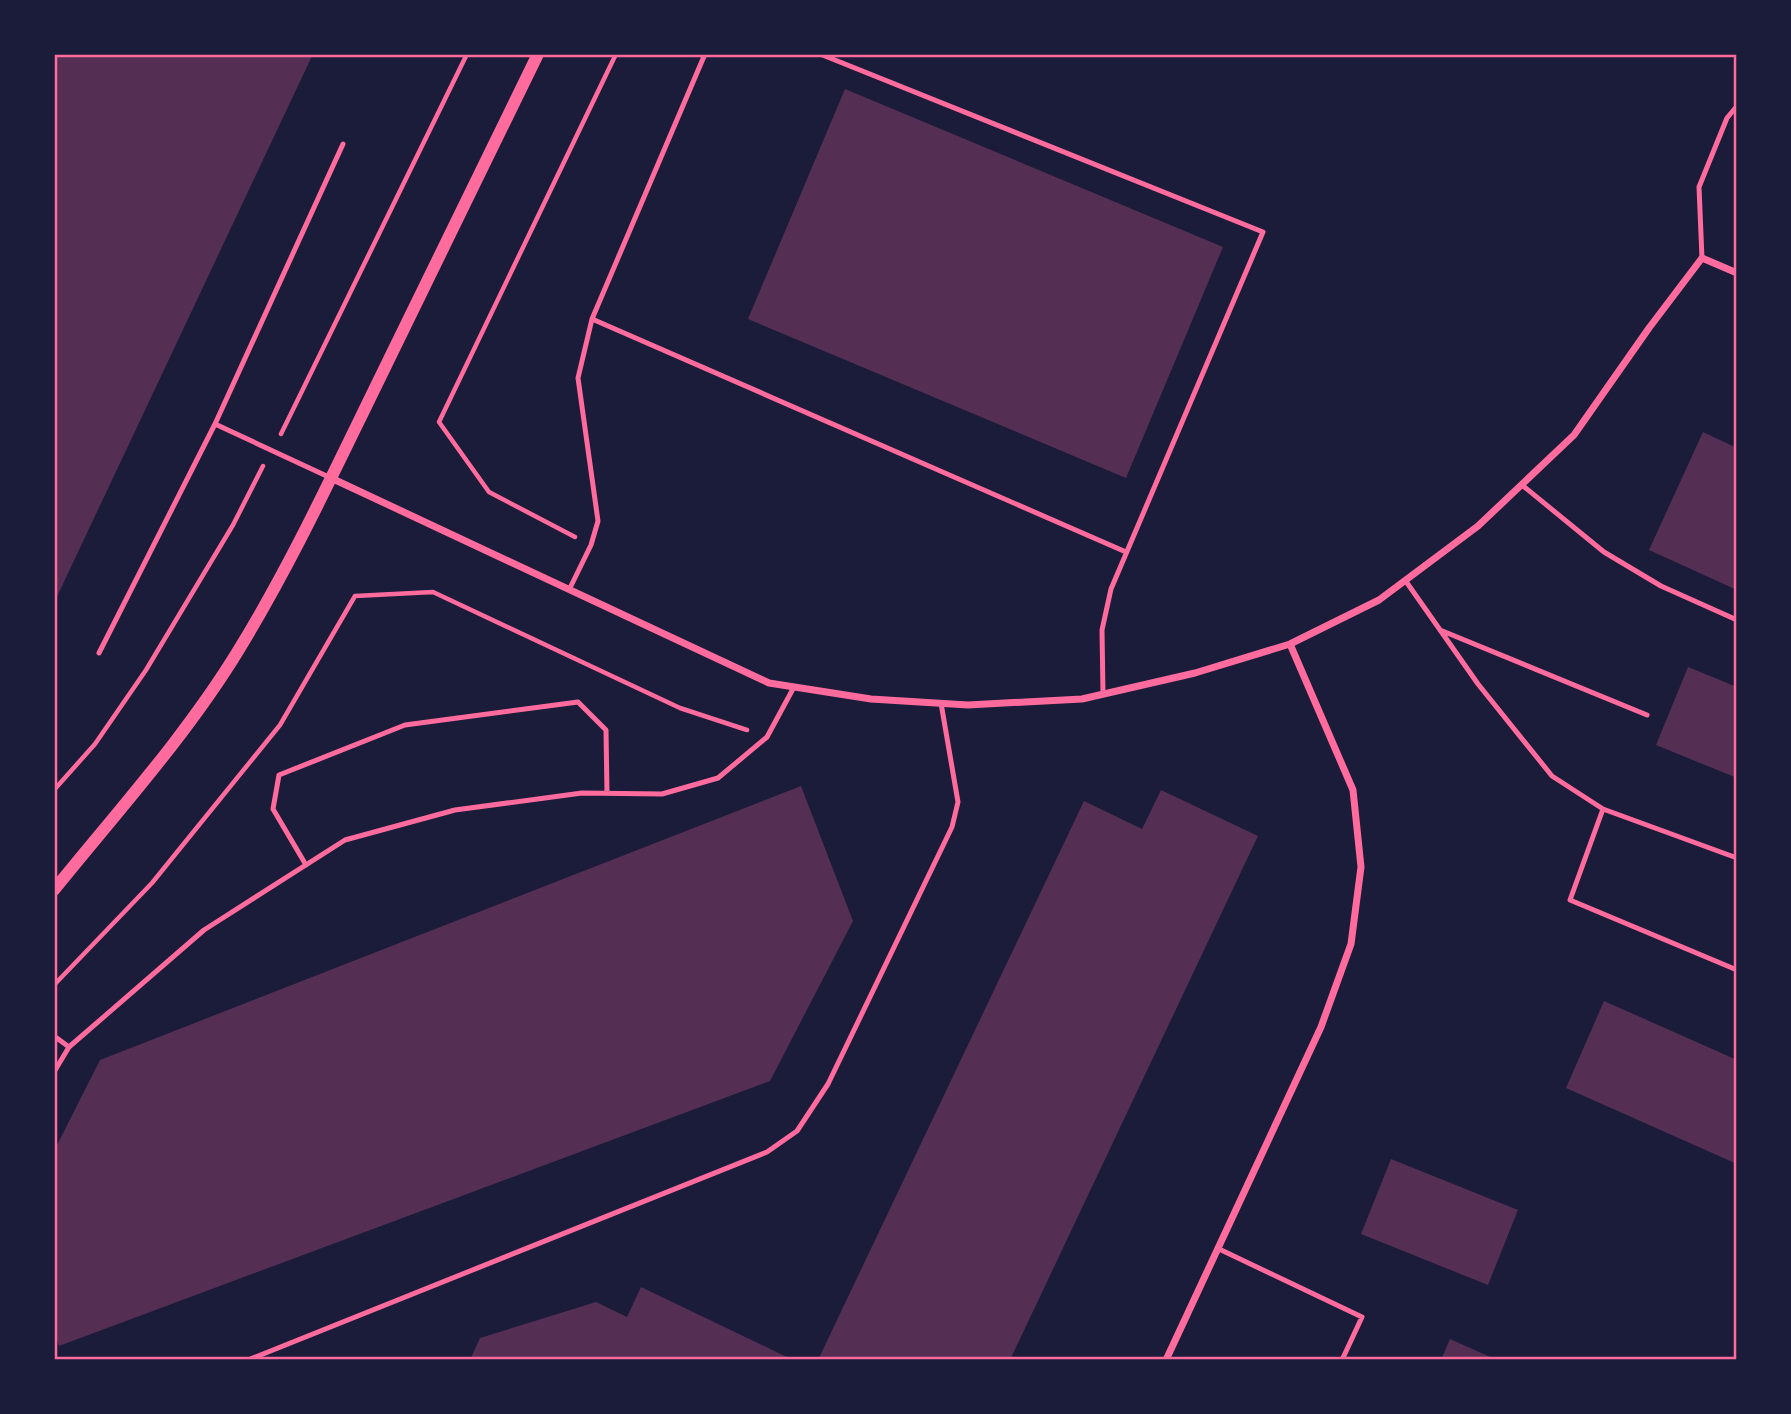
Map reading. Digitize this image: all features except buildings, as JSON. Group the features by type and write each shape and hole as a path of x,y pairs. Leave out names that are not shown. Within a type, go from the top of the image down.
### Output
{"street":[{"path":"54,890 182,732 216,685 285,569 538,54"},
{"path":"331,478 769,683 872,699 968,705 1082,699 1195,673 1290,643 1379,600 1478,526 1574,435 1702,258 1737,273"},
{"path":"1166,1360 1321,1027 1351,944 1361,867 1353,790 1290,643"}],"lane":[{"path":"569,590 591,545 598,521 578,378 592,319 705,54"},
{"path":"820,54 1263,232 1111,589 1102,630 1103,694"},
{"path":"1702,258 1699,187 1727,118 1737,106"},
{"path":"99,653 215,424 342,144"},
{"path":"592,319 1126,552"},
{"path":"215,424 331,478"},
{"path":"1522,485 1604,552 1661,586 1737,620"},
{"path":"1405,580 1478,684 1552,776 1603,809 1737,858"},
{"path":"1440,630 1647,715"},
{"path":"54,1072 69,1047 204,930 345,840 455,810 582,793 662,794 718,778 767,737 794,687"},
{"path":"306,865 273,809 279,775 405,724 578,702 606,730 607,793"},
{"path":"248,1360 767,1152 797,1131 828,1084 952,827 958,802 941,703"},
{"path":"1603,809 1570,900 1737,970"},
{"path":"54,1036 69,1047"},
{"path":"1219,1249 1362,1317 1342,1360"}],"path":[{"path":"591,545 489,492 439,422 616,54"}]}
